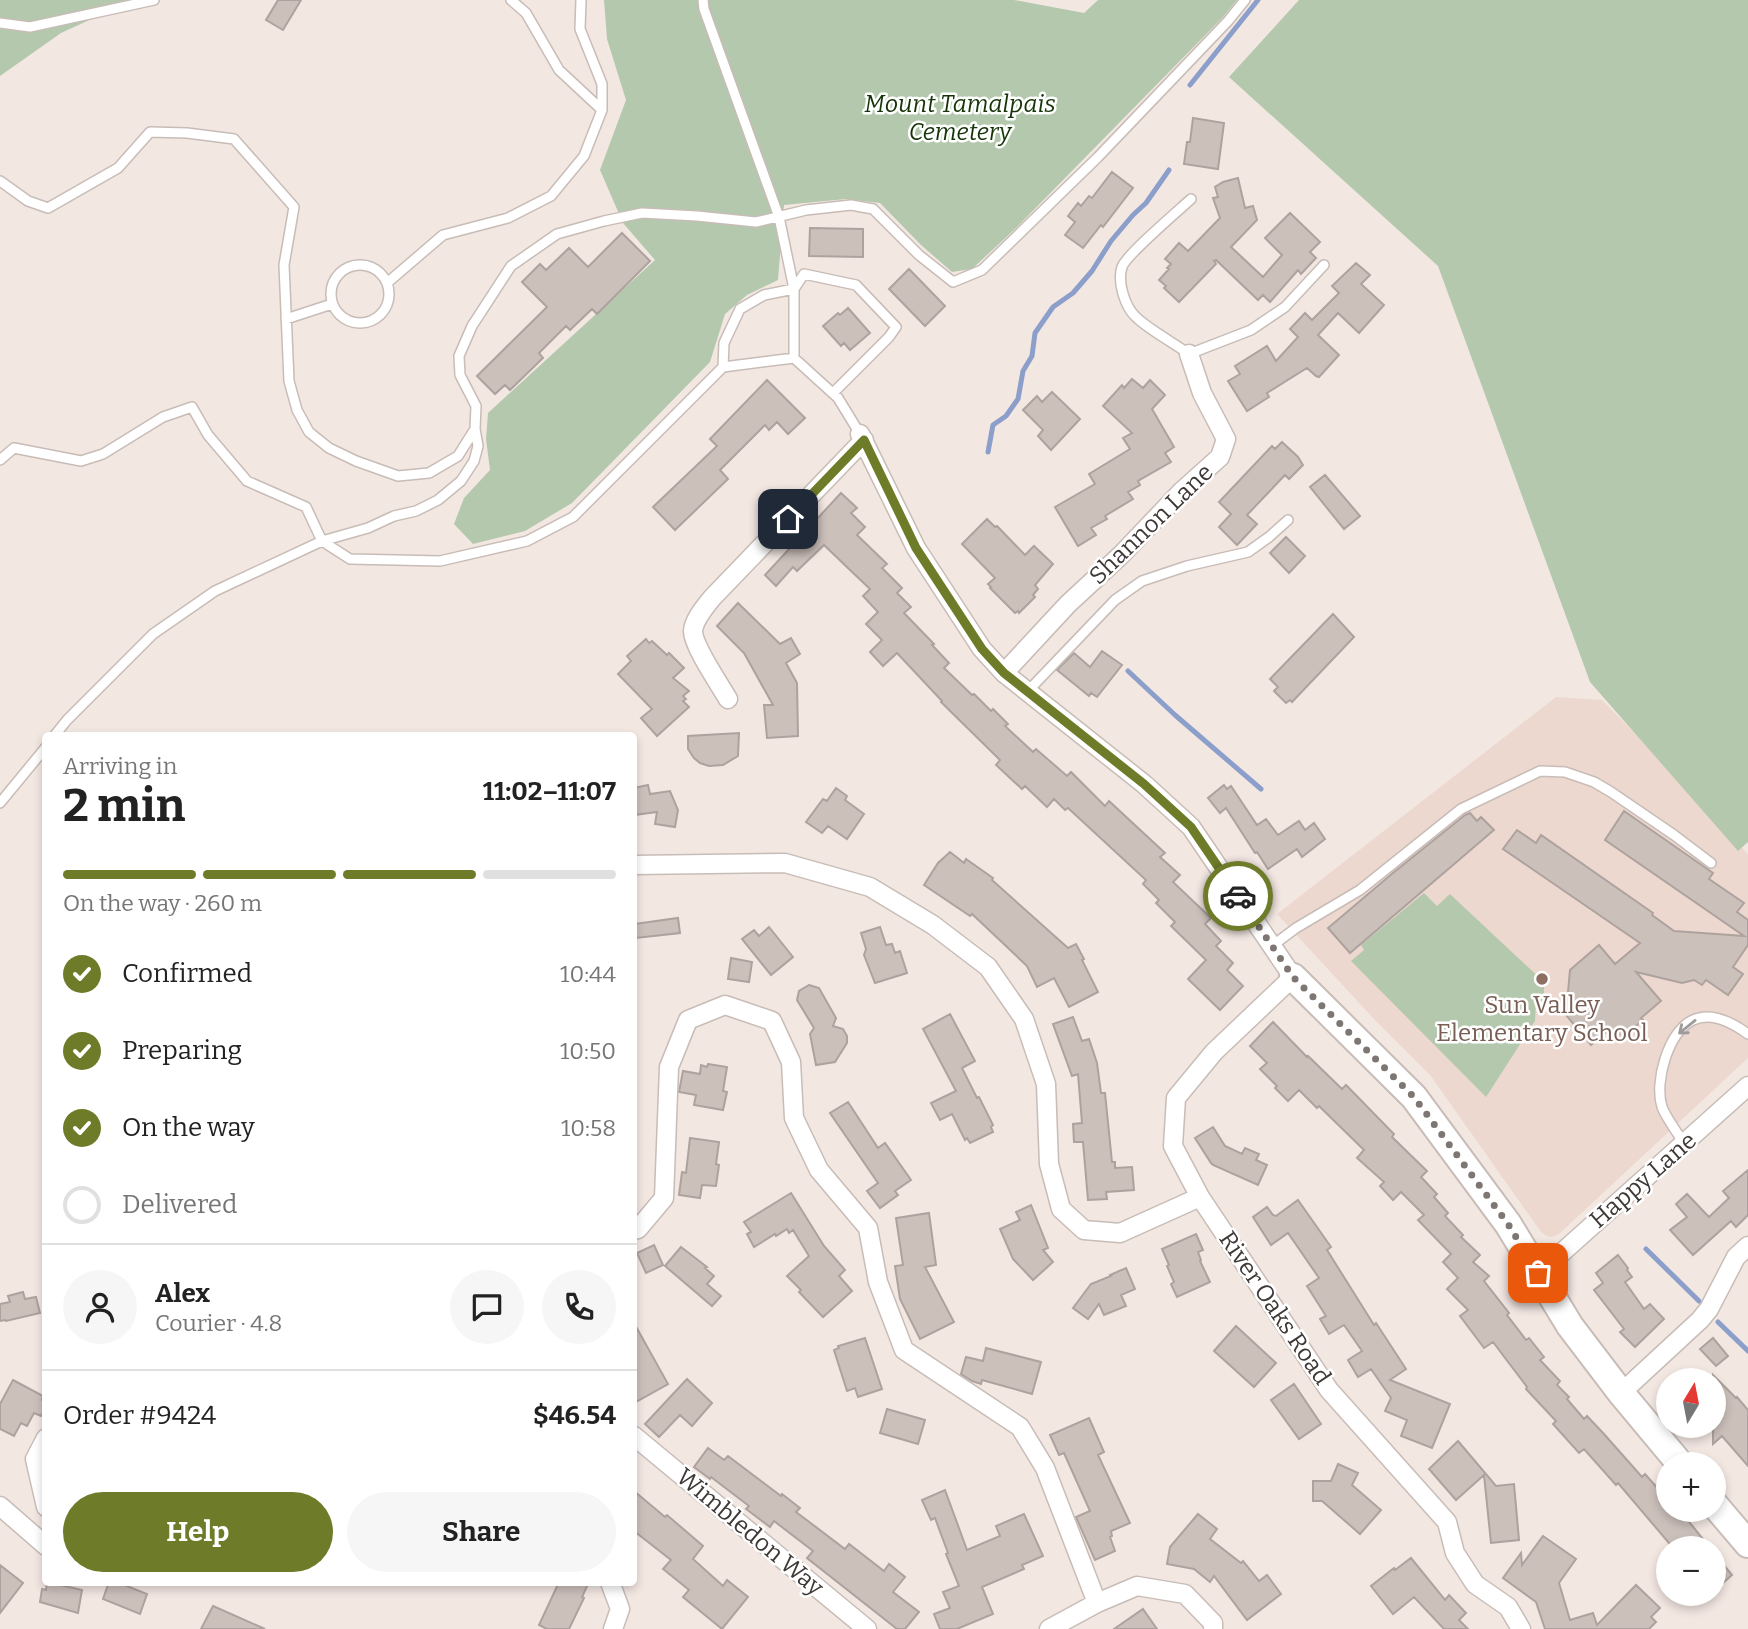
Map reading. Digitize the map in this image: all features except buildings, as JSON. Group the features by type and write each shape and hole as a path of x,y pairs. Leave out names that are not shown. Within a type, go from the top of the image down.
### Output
{"street":[{"name":"Shannon Lane","path":"1004,673 1068,604 1220,457 1226,439 1202,393 1189,354"},
{"path":"728,699 696,645 693,632 696,622 712,597 862,437 916,548 982,649 1004,673 1144,784 1191,827 1293,977 1414,1097 1508,1224 1570,1325 1620,1393 1670,1452"},
{"path":"637,864 785,863 870,887 933,925 988,967 1024,1019 1045,1084 1049,1164 1061,1209 1084,1230 1120,1233 1200,1197"},
{"name":"River Oaks Road","path":"1293,977 1214,1052 1175,1098 1173,1146 1200,1197 1329,1390 1447,1522 1455,1553 1475,1584 1508,1607 1521,1629"},
{"path":"637,1228 664,1198 669,1067 688,1020 725,1005 772,1021 791,1062 794,1118 819,1170 868,1228 878,1282 904,1350 1020,1427 1045,1468 1097,1603"},
{"name":"Happy Lane","path":"1538,1273 1748,1086"},
{"path":"1620,1393 1705,1314 1736,1257 1748,1246"},
{"name":"Wimbledon Way","path":"637,1438 867,1629"},
{"path":"42,1445 34,1459 42,1491"},
{"path":"0,1506 42,1543"},
{"path":"1726,1518 1748,1544"},
{"path":"611,1586 620,1609 614,1629"},
{"path":"1049,1629 1097,1603 1137,1586 1185,1594 1213,1623 1213,1629"}],"lane":[{"path":"0,23 30,27 154,0"},
{"path":"511,0 526,13 559,70 602,110"},
{"path":"387,284 443,235 508,218 551,197 584,156 602,110 602,85 580,29 581,0"},
{"path":"703,0 779,217 794,289 794,358 838,398 862,437"},
{"path":"57,732 153,634 215,591 322,541 416,511 438,500 461,481 474,461 478,446 475,429 476,406 460,374 459,356 472,327 511,266 556,234 642,213 756,222 806,210 851,205 873,209 919,255 953,282 982,270 1098,157 1245,0"},
{"path":"0,181 28,201 48,208 118,168 150,132 234,139 294,207 284,265 289,381 297,410 309,432 329,448 398,476 429,473 458,456 475,429"},
{"path":"1191,199 1122,265 1121,272 1125,303 1136,318 1189,354 1251,330 1285,307 1324,265"},
{"path":"364,265 374,268 387,284 388,302 378,317 370,321 352,322 343,318 332,304 332,284 345,268 364,265"},
{"path":"723,367 724,343 740,309 764,295 794,289 804,274 856,285 896,327 833,393"},
{"path":"286,319 332,304"},
{"path":"0,460 14,448 80,461 103,454 163,417 192,407 208,435 247,481 306,507 322,541 350,559 440,561 527,541 573,517 723,367 794,358"},
{"path":"1028,691 1115,600 1142,580 1248,552 1287,520"},
{"path":"0,803 42,752"},
{"path":"1272,946 1296,928 1360,890 1461,808 1540,771 1565,772 1594,782 1711,863"},
{"path":"1684,1144 1662,1106 1659,1078 1667,1053 1681,1029 1694,1020 1710,1017 1728,1021 1748,1034"}],"shaded area":[{"name":"Sun Valley Elementary School","path":"1556,697 1602,700 1667,766 1675,762 1748,855 1748,1058 1559,1234 1552,1237 1541,1232 1430,1075 1277,914"}],"green space":[{"path":"0,0 133,0 61,33 0,76"},
{"name":"Mount Tamalpais Cemetery","path":"604,0 1014,0 1084,13 1098,0 1237,0 1016,228 972,269 952,272 880,203 846,199 784,205 778,280 747,295 725,314 710,362 572,503 525,531 473,544 454,524 464,498 490,470 486,439 488,413 655,260 623,223 600,170 626,100 607,39"},
{"path":"1299,0 1748,0 1748,842 1738,851 1590,682 1438,266 1229,77"},
{"path":"1424,893 1437,906 1450,894 1544,982 1544,1001 1536,1001 1535,1021 1486,1097 1351,961 1364,950 1361,945"}],"waterway":[{"path":"1190,85 1258,0"},
{"path":"988,452 993,425 1006,416 1018,399 1023,371 1032,356 1035,333 1053,307 1073,293 1092,271 1111,241 1146,203 1169,170"},
{"path":"1128,671 1261,789"},
{"path":"1646,1249 1699,1301"},
{"path":"1718,1322 1748,1351"}],"way so far":[{"path":"1238,896 1293,977 1414,1097 1508,1224 1538,1273"}],"place":[{"name":"Sun Valley Elementary School","path":"1542,979"}],"route":[{"path":"788,519 864,440 916,548 982,649 1004,673 1144,784 1191,827 1238,896"}]}
